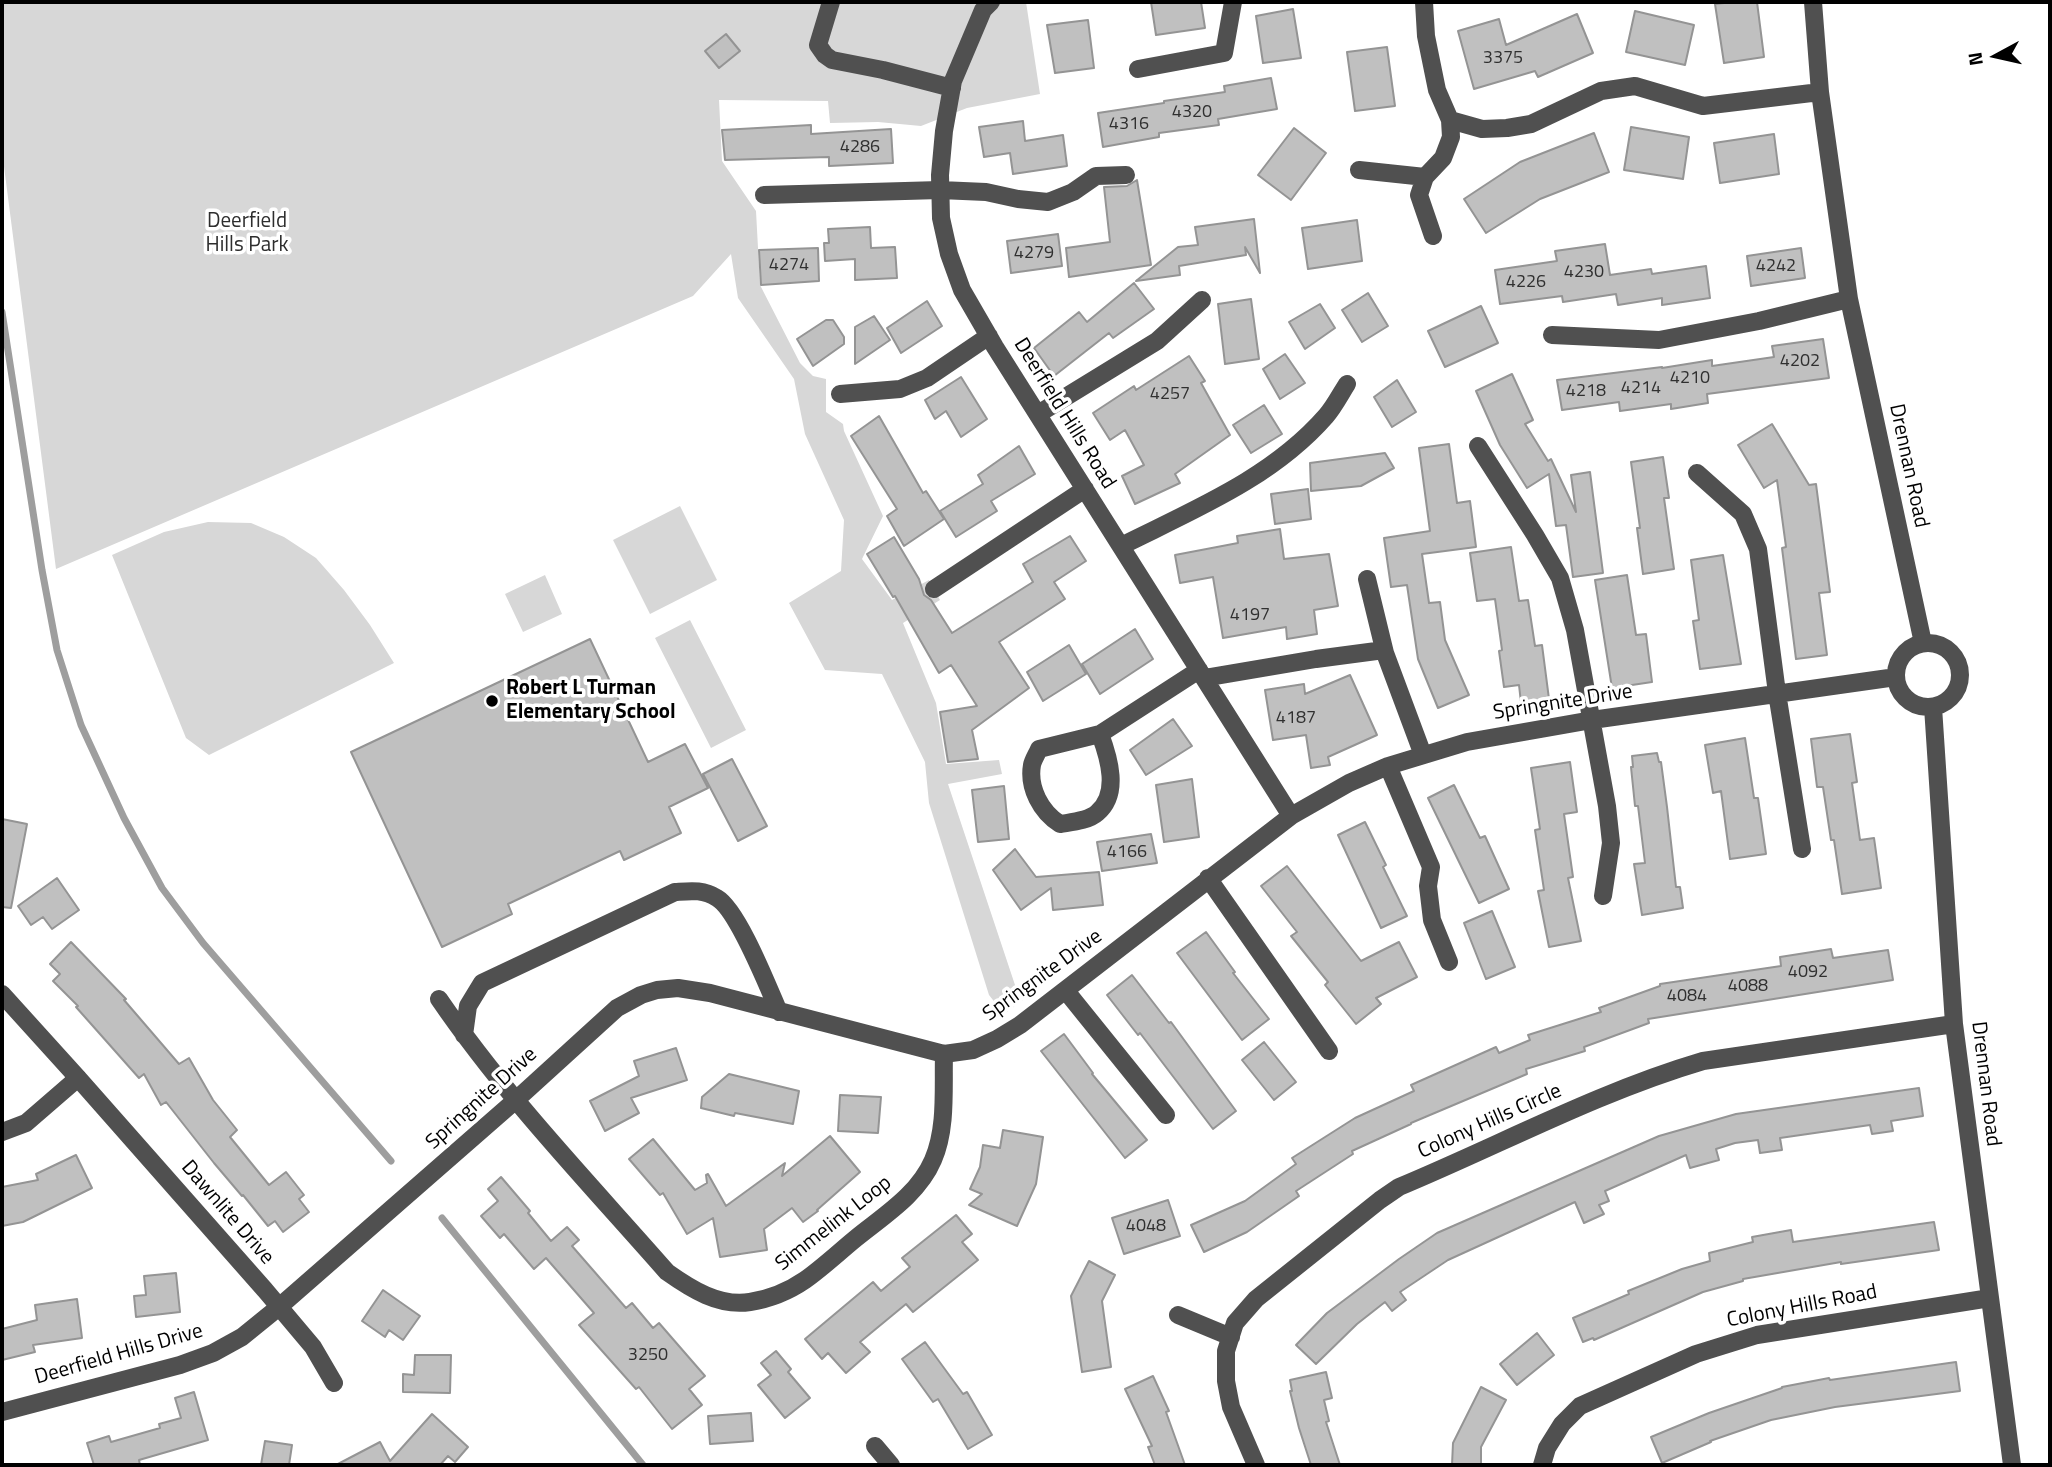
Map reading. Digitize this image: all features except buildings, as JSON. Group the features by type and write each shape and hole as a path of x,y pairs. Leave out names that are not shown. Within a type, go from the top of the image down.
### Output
{"street":[{"path":"831,2 817,45 832,60 952,88"},
{"name":"Deerfield Hills Road","path":"991,2 983,10 968,44 952,88 944,131 940,175 941,218 949,254 962,290 1291,816"},
{"path":"1138,69 1224,53 1233,2"},
{"path":"1424,2 1426,36 1437,90 1450,120 1451,137 1443,158 1425,177 1419,195 1433,236"},
{"name":"Drennan Road","path":"1813,2 1820,92 1849,299 1923,643"},
{"path":"1450,120 1482,130 1531,124 1601,91 1635,86 1703,106 1820,92"},
{"path":"1359,170 1425,177"},
{"path":"764,195 940,190 986,192 1018,200 1048,202 1073,192 1096,176 1126,175"},
{"path":"1552,335 1659,340 1759,321 1849,299"},
{"path":"1038,414 1157,341 1202,300"},
{"path":"839,394 900,389 927,378 989,336"},
{"path":"1121,546 1215,500 1282,457 1327,415 1347,384"},
{"path":"1478,446 1560,578 1575,630 1607,806 1611,843 1603,896"},
{"path":"1697,473 1744,514 1758,549 1802,849"},
{"path":"934,589 1085,489"},
{"path":"1367,579 1384,650 1423,755"},
{"path":"1923,643 1934,643 1953,654 1960,675 1952,696 1933,707 1912,703 1898,687 1896,677 1900,658 1906,651 1923,643"},
{"path":"1100,734 1109,764 1109,797 1097,813 1083,820 1060,824 1049,817 1035,795 1032,766 1038,750 1100,734 1201,674 1384,650"},
{"name":"Springnite Drive","path":"279,1307 617,1008 641,995 678,988 710,993 944,1054 973,1050 998,1040 1066,991 1291,816 1349,783 1388,766 1467,741 1592,720 1896,677"},
{"name":"Drennan Road","path":"1933,707 1954,1024 2012,1465"},
{"path":"1388,766 1431,867 1428,886 1432,920 1450,962"},
{"path":"1208,878 1329,1051"},
{"path":"464,1035 468,1006 482,983 675,892 699,890 719,898 734,915 779,1012"},
{"path":"1066,991 1166,1115"},
{"name":"Dawnlite Drive","path":"2,994 313,1346 334,1383"},
{"name":"Simmelink Loop","path":"439,999 501,1083 667,1272 691,1289 718,1300 748,1303 778,1295 804,1281 905,1199 922,1181 934,1158 941,1133 944,1054"},
{"name":"Colony Hills Circle","path":"1256,1465 1231,1407 1226,1381 1226,1351 1235,1323 1256,1299 1399,1187 1590,1102 1703,1060 1954,1024"},
{"path":"2,1132 26,1123 78,1078"},
{"name":"Colony Hills Road","path":"1542,1465 1547,1448 1562,1424 1580,1406 1696,1354 1757,1335 1990,1298"},
{"name":"Deerfield Hills Drive","path":"2,1412 180,1365 213,1353 242,1337 279,1307"},
{"path":"1178,1315 1231,1337"},
{"path":"875,1446 891,1465"}],"green space":[{"name":"Deerfield Hills Park","path":"2,2 1026,2 1040,94 967,108 921,126 878,122 830,123 828,101 719,100 722,161 756,211 760,285 800,363 813,376 826,379 826,412 843,424 883,516 862,559 892,600 929,580 940,600 903,623 936,703 946,764 999,760 1002,774 948,784 1016,988 1026,998 1004,1014 989,995 929,803 925,762 882,674 825,670 789,603 841,571 844,520 805,434 794,379 738,298 731,254 693,296 56,569 2,151"},
{"path":"680,506 717,580 650,614 613,540"},
{"path":"208,522 251,523 284,537 316,558 370,625 394,663 209,755 186,738 112,555 164,532"},
{"path":"545,575 562,614 523,632 505,594"},
{"path":"690,620 746,730 711,748 655,638"}],"waterway":[{"path":"2,312 57,650 81,725 124,818 162,888 203,943 391,1161"},
{"path":"442,1218 643,1465"}],"place":[{"name":"Robert L Turman Elementary School","path":"492,701"}]}
